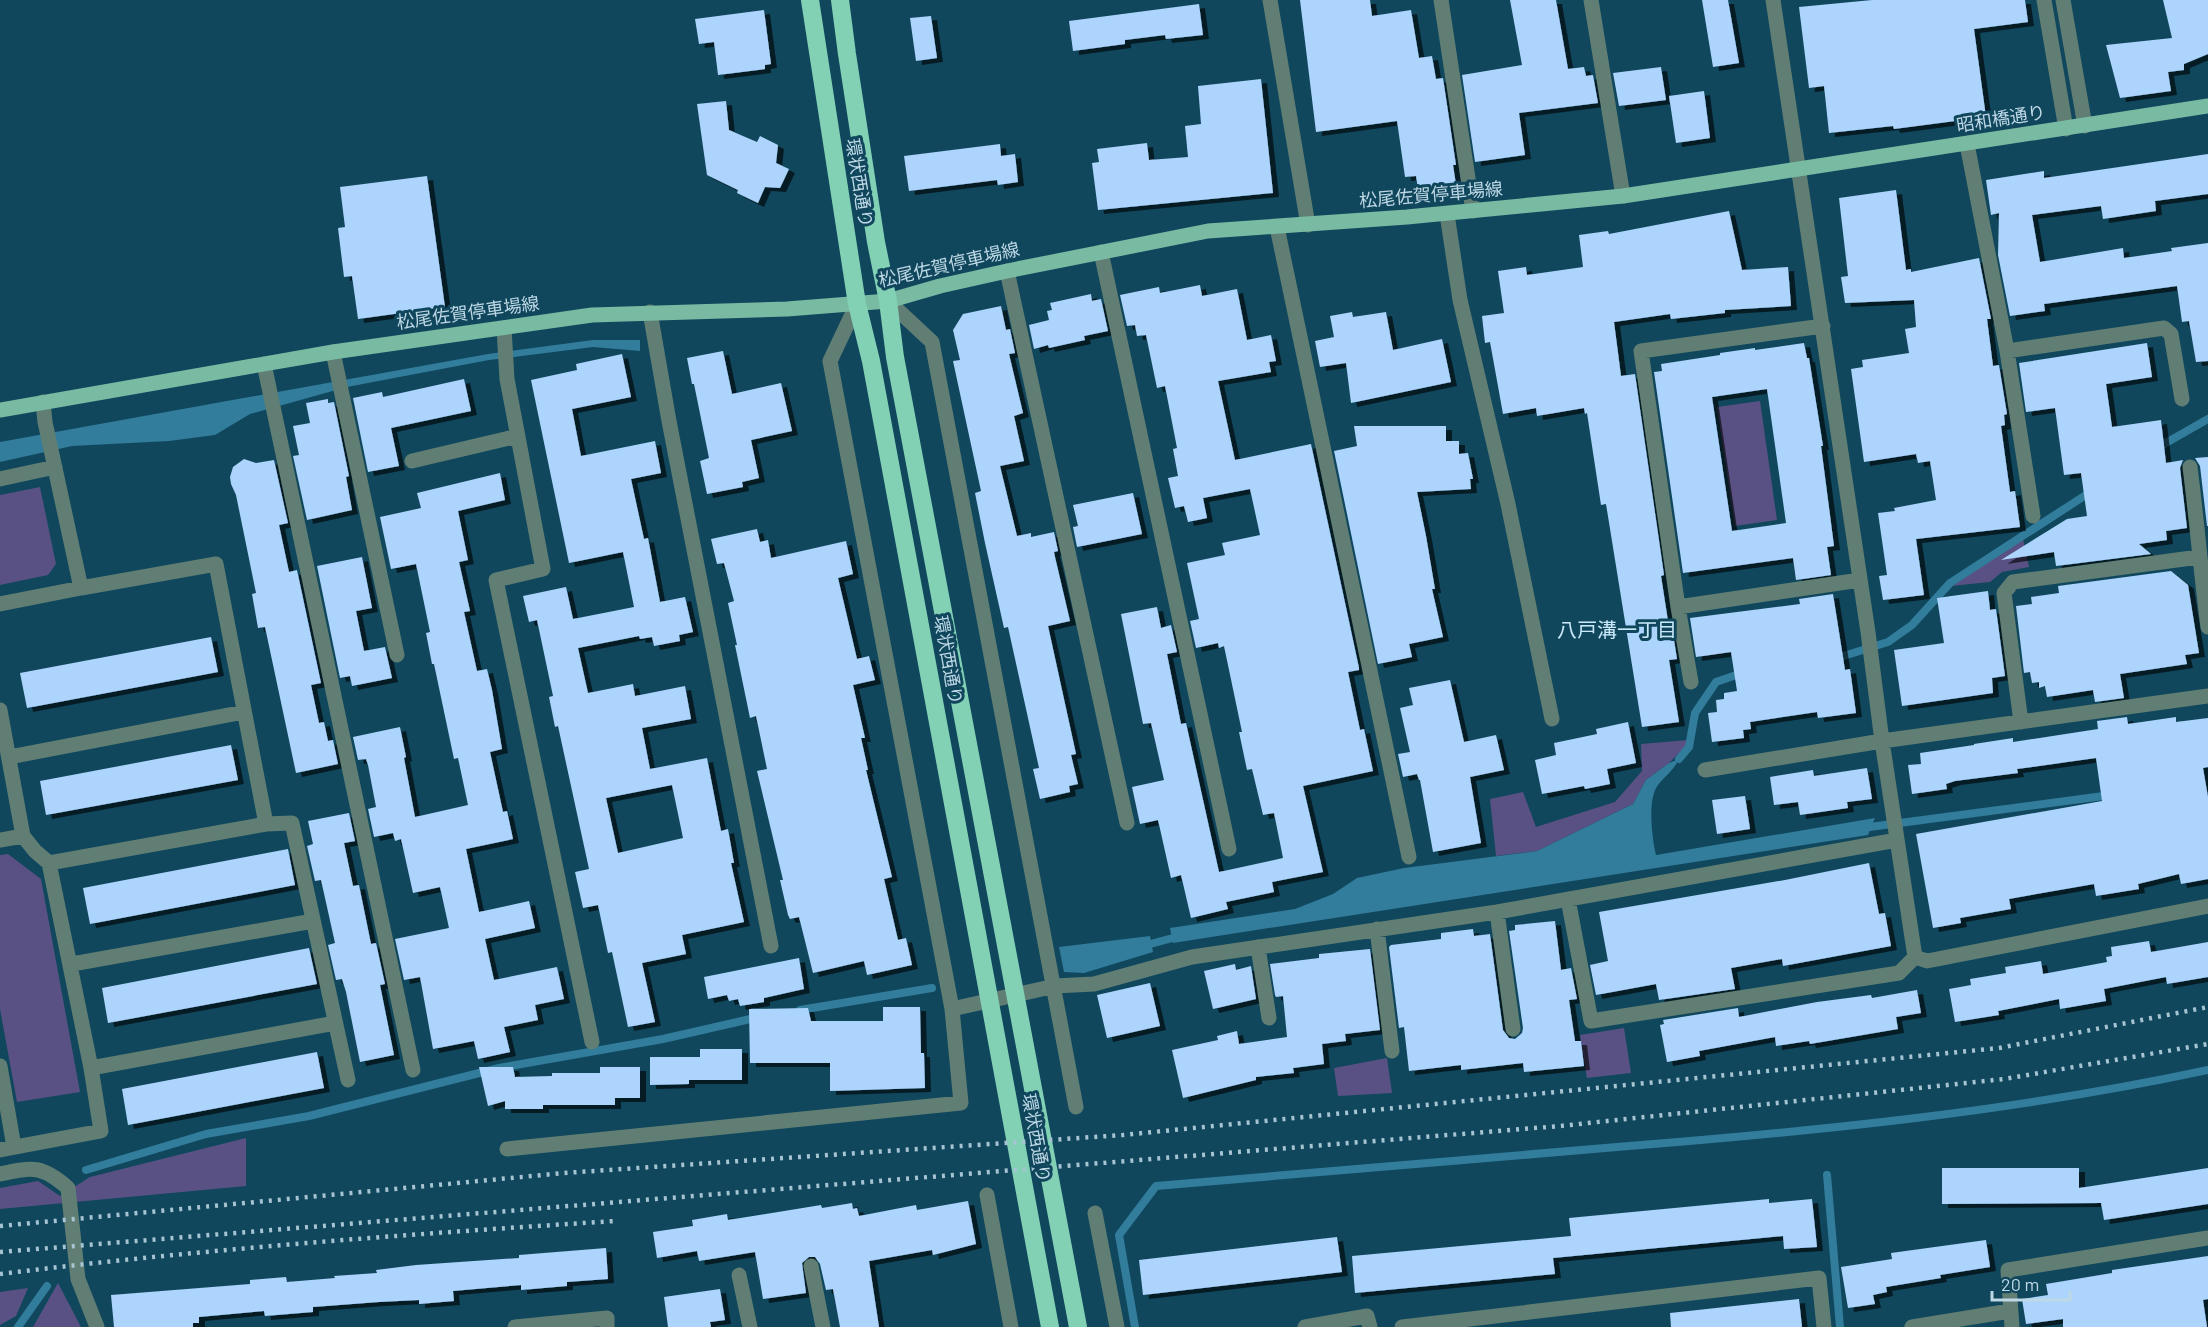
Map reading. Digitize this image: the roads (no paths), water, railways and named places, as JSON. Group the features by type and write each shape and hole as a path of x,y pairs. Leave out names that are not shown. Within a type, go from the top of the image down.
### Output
{"highway":[{"name":"環状西通り","path":"810,0 857,304 871,361 1050,1327"},
{"name":"環状西通り","path":"840,0 895,357 1078,1327"}],"main road":[{"name":"昭和橋通り","path":"1799,168 2208,106"},
{"name":"松尾佐賀停車場線","path":"0,410 333,352 592,315 787,309 888,301 1006,270 1208,231 1447,214 1623,196 1799,168"}],"street":[{"path":"1270,0 1308,225"},
{"path":"1441,0 1473,211"},
{"path":"1591,0 1623,196"},
{"path":"1773,0 1915,957"},
{"path":"2044,0 2066,129"},
{"path":"2062,0 2085,126"},
{"path":"1967,144 2007,351 2033,516"},
{"path":"1447,214 1460,300 1508,504 1552,719"},
{"path":"1277,227 1409,857"},
{"path":"1101,252 1229,849"},
{"path":"1006,270 1127,823"},
{"path":"888,301 932,342 1076,1107"},
{"path":"507,1149 961,1103 952,1009 830,361 857,304"},
{"path":"650,312 771,946"},
{"path":"1691,682 1641,351 1822,326"},
{"path":"504,328 507,379 543,569 496,580 592,1042"},
{"path":"2007,351 2164,328 2171,334 2182,399"},
{"path":"333,352 397,655"},
{"path":"264,364 413,1070"},
{"path":"43,402 81,588"},
{"path":"412,460 518,436"},
{"path":"0,479 54,462"},
{"path":"2190,467 2200,538 2199,557 2208,627"},
{"path":"2021,722 2004,593 2013,582 2199,557"},
{"path":"0,604 216,564 267,824"},
{"path":"1678,607 1860,580"},
{"path":"1705,770 1882,741 2208,696"},
{"path":"0,710 2,735 9,757 23,836 49,863 72,964 101,1131 7,1148 0,1066"},
{"path":"9,757 244,712"},
{"path":"49,863 267,824 292,823 348,1080"},
{"path":"0,840 23,836"},
{"path":"952,1009 1054,986 1094,984 1192,957 1497,912 1897,840"},
{"path":"1568,898 1591,1021 1899,974 1915,957"},
{"path":"1915,957 1926,961 2208,906"},
{"path":"1497,912 1513,1029"},
{"path":"72,964 313,921"},
{"path":"1377,929 1392,1051"},
{"path":"1258,947 1269,1018"},
{"path":"91,1068 335,1023"},
{"path":"0,1174 27,1169 51,1173 68,1188 78,1280 97,1327"},
{"path":"987,1195 1011,1327"},
{"path":"1095,1213 1117,1327"},
{"path":"2012,1327 2008,1269 2208,1238"},
{"path":"810,1266 823,1327"},
{"path":"739,1275 750,1327"},
{"path":"1402,1327 1819,1278 1824,1327"},
{"path":"1912,1327 2010,1311"},
{"path":"1305,1327 1366,1316 1370,1327"},
{"path":"515,1327 606,1318 607,1327"}],"water":[{"path":"593,340 640,340 640,351 593,347 489,360 347,387 250,414 215,435 169,441 72,446 0,462 0,442 488,354"},
{"path":"1679,759 1658,785 1652,799 1652,829 1656,855 1875,818 1868,835 1173,943 1170,928 1295,909 1333,894 1357,878 1404,868 1537,851 1633,804 1646,780 1669,763"},
{"path":"1150,936 1153,952 1084,973 1064,972 1059,947"}],"waterway":[{"path":"2157,448 2208,419"},
{"path":"1834,659 1888,642 1912,625 1950,583 2092,491"},
{"path":"1679,759 1689,747 1695,713 1716,682 1742,673"},
{"path":"1862,828 2111,795"},
{"path":"1143,946 1180,936"},
{"path":"800,1010 932,988"},
{"path":"86,1170 206,1134 309,1116 499,1068 663,1039 759,1017"},
{"path":"1135,1327 1119,1235 1156,1186 1840,1127 2061,1098 2208,1070"},
{"path":"1827,1175 1840,1327"},
{"path":"18,1327 47,1286"}],"railway":[{"path":"0,1226 564,1173 1123,1135 1999,1048 2208,1007"},
{"path":"0,1252 1560,1126 2004,1079 2208,1044"},
{"path":"0,1274 307,1243 615,1221"}],"district":[{"name":"八戸溝一丁目","path":"1617,630"}]}
